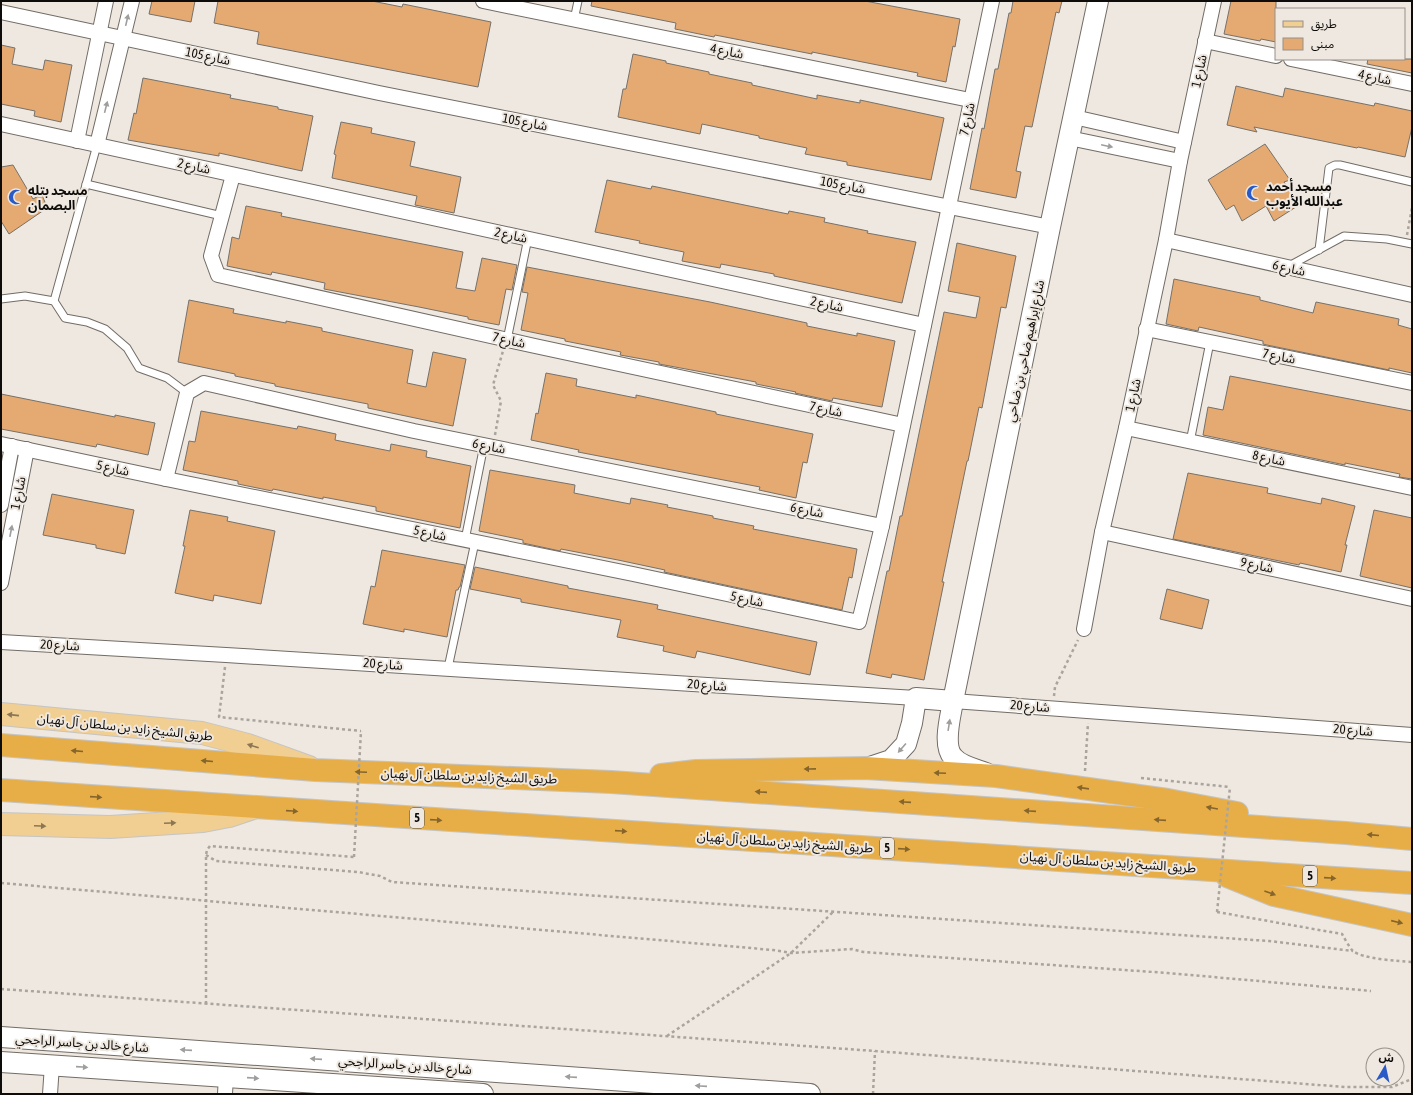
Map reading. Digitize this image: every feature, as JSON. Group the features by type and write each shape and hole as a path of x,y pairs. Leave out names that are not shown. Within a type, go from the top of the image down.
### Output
{"highway":[{"name":"طريق الشيخ زايد بن سلطان آل نهيان","path":"1,745 315,770 610,782 1346,832 1412,838"},
{"path":"610,782 696,771 866,768 996,776 1168,800 1346,832"},
{"name":"طريق الشيخ زايد بن سلطان آل نهيان","path":"1,790 253,808 1208,868 1412,883"},
{"path":"1208,868 1274,895 1412,925"}],"main road":[{"name":"طريق الشيخ زايد بن سلطان آل نهيان","path":"1,714 202,733 248,745 315,770"},
{"name":"طريق الشيخ زايد بن سلطان آل نهيان","path":"1,824 66,827 110,827 203,821 229,816 253,808"}],"street":[{"path":"77,141 106,1"},
{"path":"97,145 132,1"},
{"name":"شارع 4","path":"483,1 970,100"},
{"name":"شارع 7","path":"859,622 882,526 970,100 992,1"},
{"name":"شارع إبراهيم ضاحي بن ضاحي","path":"996,776 973,769 952,756 949,750 948,736 953,701 1098,1"},
{"name":"شارع 1","path":"1084,629 1102,532 1166,240 1180,161 1214,1"},
{"name":"شارع 105","path":"1,12 386,94 1050,227"},
{"path":"1205,41 1275,56"},
{"name":"شارع 4","path":"1296,60 1412,84"},
{"path":"1074,117 1184,142"},
{"name":"شارع 2","path":"1,124 924,325"},
{"path":"1069,138 1180,161"},
{"name":"شارع 7","path":"233,175 212,256 218,275 507,340 903,425"},
{"name":"شارع 6","path":"1166,240 1412,295"},
{"name":"شارع 7","path":"1146,329 1412,383"},
{"name":"شارع 6","path":"187,393 204,383 414,431 882,526"},
{"path":"166,480 187,393"},
{"name":"شارع 8","path":"1126,428 1412,488"},
{"name":"شارع 1","path":"1,505 6,445"},
{"name":"شارع 5","path":"6,445 166,480 470,541 859,622"},
{"name":"شارع 1","path":"1,583 26,449"},
{"name":"شارع 9","path":"1102,532 1412,599"},
{"name":"شارع 20","path":"1,642 448,668 916,698 1412,735"},
{"path":"866,768 891,760 906,744 912,723 916,698"},
{"name":"شارع خالد بن جاسر الراجحي","path":"1,1037 635,1088 810,1094"},
{"name":"شارع خالد بن جاسر الراجحي","path":"1,1062 52,1065 226,1085 483,1094"},
{"path":"50,1094 52,1065"}],"lane":[{"path":"574,20 578,1"},
{"path":"54,301 97,145"},
{"path":"1319,250 1329,168 1335,165 1340,165 1412,182"},
{"path":"86,184 222,216"},
{"path":"1287,267 1344,236 1386,239 1409,244"},
{"path":"507,340 528,238"},
{"path":"1,299 25,296 54,301 65,318 87,322 105,329 127,348 139,368 167,378 187,393"},
{"path":"1190,442 1210,342"},
{"path":"448,668 470,541 489,446"}],"path":[{"path":"1409,244 1412,208"},
{"path":"489,446 501,401 493,385 507,340"},
{"path":"1052,708 1055,687 1084,629"},
{"path":"206,1004 206,855 210,846 354,857 361,731 219,717 226,655"},
{"path":"1089,711 1085,772 1092,773"},
{"path":"1138,777 1230,787 1217,912 1342,934 1353,951"},
{"path":"206,855 216,861 358,872 380,876 392,882 1269,940 1353,951 1375,958 1412,962"},
{"path":"1,883 773,950 791,953 810,953 852,949 871,952 1168,973 1371,991"},
{"path":"666,1036 791,953 833,912"},
{"path":"1,989 875,1051 1345,1087 1392,1088 1412,1079"},
{"path":"873,1094 875,1051"}],"building":[{"path":"152,1 195,1 191,22 149,14"},
{"path":"218,1 372,1 402,7 403,4 491,22 478,87 257,44 259,32 214,23"},
{"path":"592,1 865,1 960,19 946,82 917,76 918,73 812,52 812,54 715,35 714,37 675,29 676,23 591,6"},
{"path":"1013,1 1062,1 1059,13 1056,12 1032,127 1025,126 1016,171 1021,172 1016,198 970,189 982,128 984,129 995,69 998,69 1009,13 1011,13"},
{"path":"1231,1 1276,1 1275,42 1261,39 1260,41 1224,34"},
{"path":"1,45 15,48 12,64 43,70 45,60 72,65 61,122 34,116 35,111 1,104"},
{"path":"633,54 709,72 709,74 752,83 752,85 817,99 817,95 860,103 860,100 944,118 931,180 847,165 847,162 805,154 807,148 702,124 700,134 618,117 623,89 626,89"},
{"path":"1412,59 1412,73 1367,64 1368,60"},
{"path":"143,78 231,95 230,98 278,107 278,109 313,116 302,171 219,153 219,156 128,140 134,113 136,114"},
{"path":"1236,86 1283,97 1285,88 1374,106 1375,103 1412,111 1412,127 1405,157 1254,127 1257,132 1227,125"},
{"path":"341,122 372,128 371,133 415,142 410,166 461,177 454,213 415,205 417,196 332,178 336,155 334,154"},
{"name":"مسجد أحمد عبدالله الأيوب","path":"1265,144 1290,180 1284,182 1299,205 1274,221 1266,206 1242,221 1234,205 1226,210 1208,180"},
{"name":"مسجد بتله البصمان","path":"13,165 33,199 42,194 47,208 9,234 1,221 1,167"},
{"path":"607,180 651,189 652,186 788,214 789,211 825,218 824,222 868,231 867,233 916,242 902,303 774,276 774,274 721,264 720,268 682,261 684,252 595,232"},
{"path":"246,206 282,213 281,216 463,252 456,288 475,291 482,258 517,265 512,290 506,289 499,325 468,319 468,317 324,289 325,283 272,272 271,275 227,266 232,237 239,239"},
{"path":"957,243 1016,256 1006,308 1001,307 982,408 979,407 967,461 942,582 944,582 924,680 892,674 891,678 866,673 887,571 889,571 900,516 902,516 944,312 976,318 980,297 948,291"},
{"path":"527,267 710,302 807,323 807,326 857,336 857,333 895,341 882,407 833,398 832,401 756,384 756,382 659,364 659,362 620,355 621,352 565,341 565,339 521,330 528,293 522,292"},
{"path":"1174,279 1260,297 1260,300 1313,313 1316,302 1399,319 1398,325 1412,329 1412,373 1389,368 1389,370 1267,345 1263,344 1263,341 1199,327 1198,331 1166,324"},
{"path":"189,300 234,309 233,313 322,328 322,331 413,350 407,383 426,387 433,352 466,359 453,426 368,408 368,404 275,386 275,384 235,376 235,374 178,362"},
{"path":"546,373 577,379 576,386 636,398 636,395 716,412 716,414 813,434 807,463 803,462 796,498 759,490 760,487 578,452 579,450 531,440"},
{"path":"1230,376 1412,411 1412,479 1399,477 1400,474 1345,463 1345,465 1203,435 1208,407 1223,410"},
{"path":"1,394 115,417 115,415 155,423 148,455 97,444 96,447 1,429"},
{"path":"201,411 297,429 298,426 336,434 335,440 390,451 391,444 427,451 426,457 471,466 460,528 376,511 376,507 323,497 323,499 273,489 272,491 238,484 238,481 183,470 189,441 195,442"},
{"path":"490,470 575,485 574,493 630,504 631,498 668,505 667,507 754,526 753,529 857,549 852,578 849,577 842,610 664,572 665,570 618,560 561,549 560,551 523,543 523,540 479,531"},
{"path":"1188,473 1268,488 1267,493 1321,504 1322,498 1355,506 1345,545 1347,545 1341,572 1300,563 1299,565 1173,539"},
{"path":"52,494 134,510 125,554 96,548 96,545 43,535"},
{"path":"190,510 228,517 227,521 275,531 261,604 214,595 213,601 175,593 185,546 183,546"},
{"path":"1374,510 1412,518 1412,588 1360,576"},
{"path":"382,550 465,565 460,587 456,590 447,637 404,629 404,632 363,624 371,586 375,587"},
{"path":"475,567 568,586 568,588 658,605 657,609 817,642 810,675 697,651 695,658 663,651 664,646 617,637 621,620 521,602 521,599 470,589"},
{"path":"1167,589 1209,600 1202,629 1160,619"}],"place":[{"name":"مسجد أحمد عبدالله الأيوب","path":"1254,193"},
{"name":"مسجد بتله البصمان","path":"16,197"}]}
